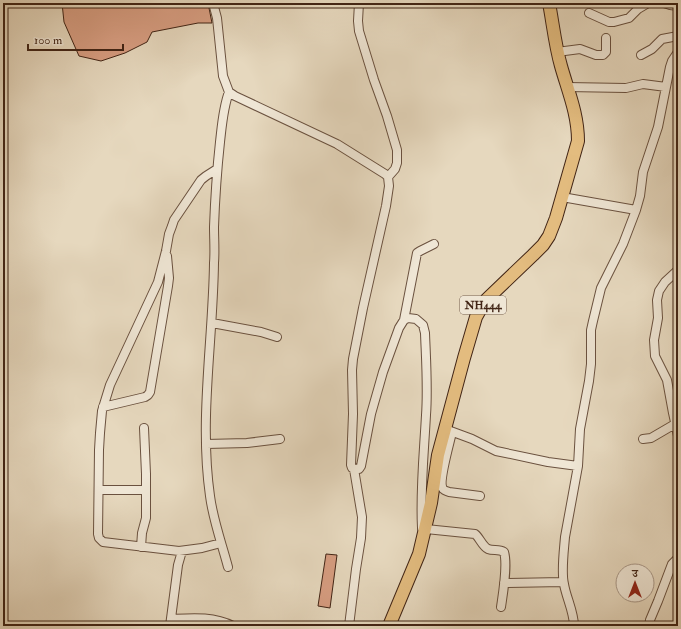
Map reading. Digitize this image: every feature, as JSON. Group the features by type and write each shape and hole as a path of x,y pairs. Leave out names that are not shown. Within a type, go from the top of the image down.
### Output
{"highway":[{"name":"NH444","path":"388,626 414,569 419,554 431,503 438,455 449,431 472,331 481,308 487,299 519,270 543,245 553,228 578,141 576,118 557,52 549,3"}],"street":[{"path":"213,3 217,18 223,76 229,92 337,144 385,174 388,177 390,186 353,359 351,465 354,469 362,517 361,538 349,626"},
{"path":"359,3 359,31 397,150 397,163 388,177"},
{"path":"589,13 610,22 614,22 629,18 638,9 648,3"},
{"path":"664,3 678,6"},
{"path":"641,55 652,49 662,39 678,36"},
{"path":"557,52 580,49 596,55 603,55 606,52 606,38"},
{"path":"574,626 563,582 565,537 578,466 580,429 589,381 591,364 591,330 601,288 623,244 636,210 640,196 642,177 658,127 671,63 678,52"},
{"path":"567,87 626,88 643,84 666,87"},
{"path":"228,567 215,522 210,498 206,444 206,397 212,323 217,169 224,111 229,92"},
{"path":"217,169 201,180 174,220 169,234 158,282 110,385 103,407 100,433 98,534 100,541 110,544 182,551 221,543"},
{"path":"562,197 636,210"},
{"path":"354,469 361,466 371,414 392,345 404,320 417,253 434,244"},
{"path":"103,407 145,397 150,392 169,278 166,251"},
{"path":"678,270 665,282 659,291 657,300 658,322 654,340 655,356 667,380 678,436"},
{"path":"404,320 408,318 416,319 423,324 425,333 426,414 421,493 424,535 475,534 487,549 504,552 504,583 501,607"},
{"path":"212,323 261,332 278,337"},
{"path":"643,439 651,438 675,424"},
{"path":"141,547 142,533 146,518 144,428"},
{"path":"480,496 449,492 443,489 442,476 449,431 479,442 496,451 536,460 578,466"},
{"path":"206,444 256,443 280,439"},
{"path":"99,490 146,490"},
{"path":"182,551 179,560 170,622 200,618 212,619 233,626"},
{"path":"649,626 672,564 678,558"},
{"path":"504,583 563,582"}],"building":[{"path":"62,3 208,3 212,23 198,23 152,32 147,42 125,53 101,61 79,56 64,22"},
{"path":"326,554 337,555 330,608 318,606"}]}
